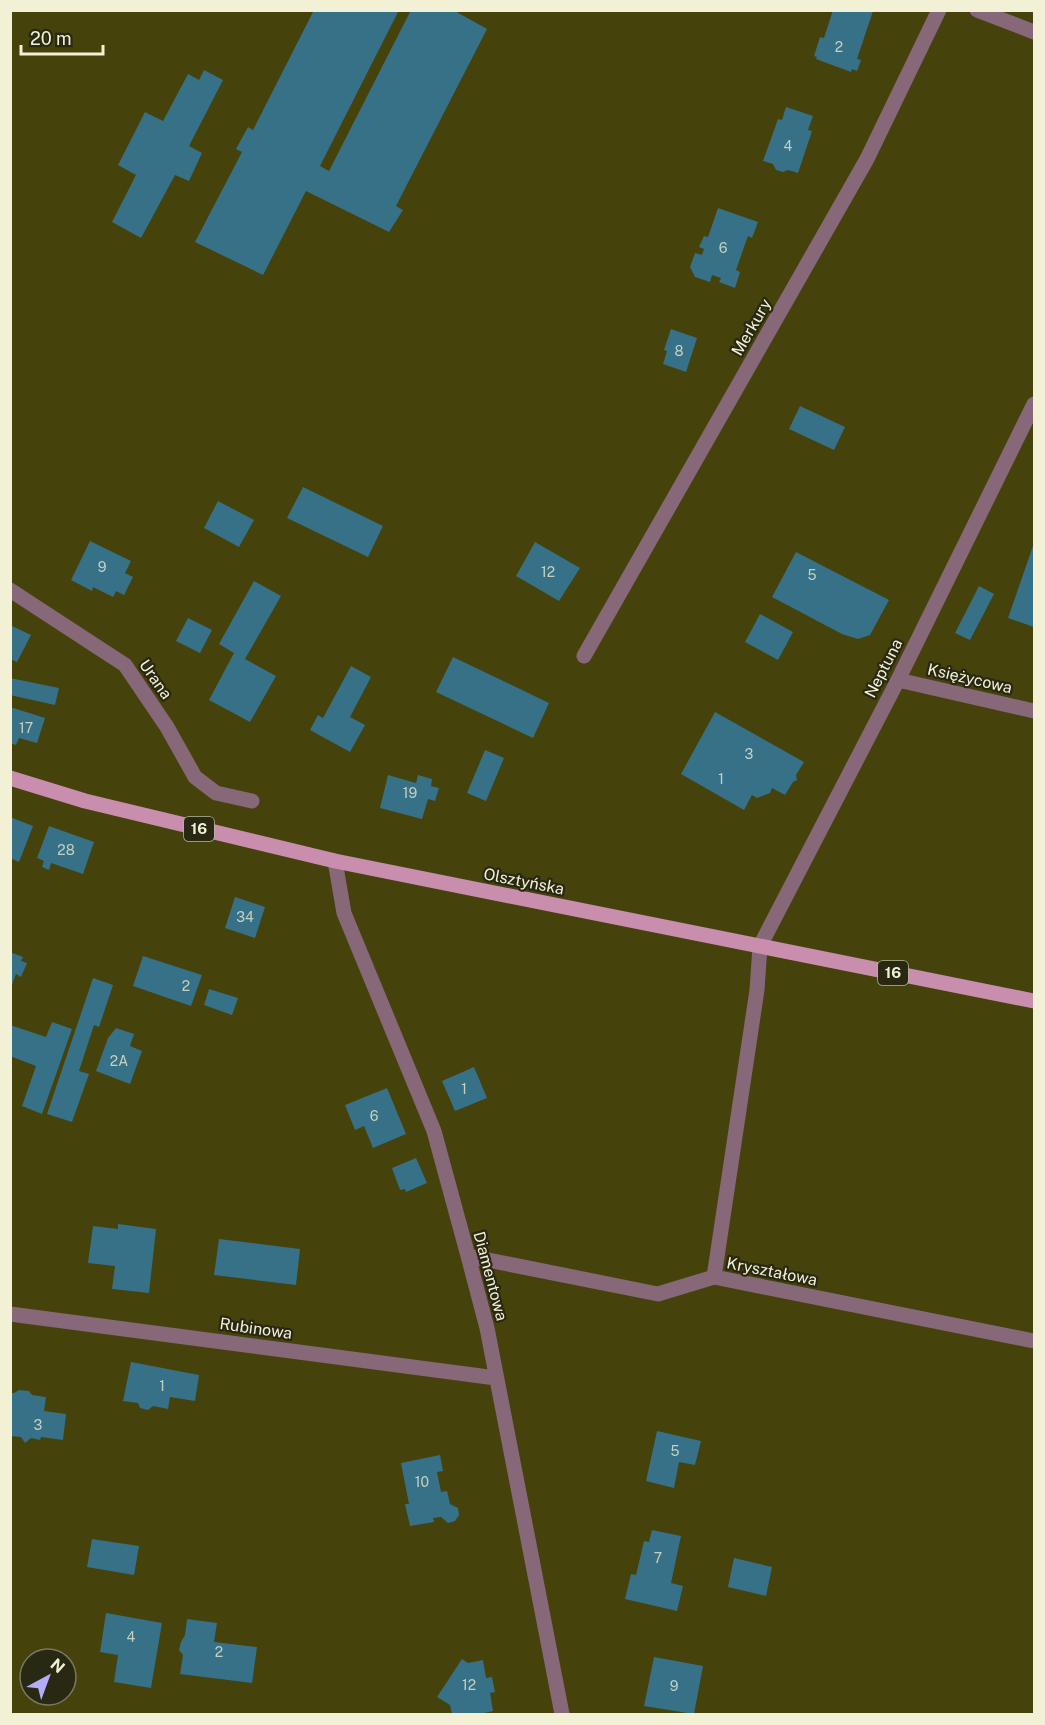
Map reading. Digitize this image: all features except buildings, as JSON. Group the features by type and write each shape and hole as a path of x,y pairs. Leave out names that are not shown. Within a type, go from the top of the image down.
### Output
{"main road":[{"name":"Olsztyńska","path":"10,778 85,801 335,861 1035,1001"}],"street":[{"name":"Merkury","path":"584,656 867,159 939,10"},
{"path":"977,10 1035,32"},
{"name":"Neptuna","path":"760,946 898,680 1035,404"},
{"name":"Urana","path":"10,590 124,665 167,727 195,777 216,793 252,801"},
{"name":"Księżycowa","path":"898,680 1035,711"},
{"name":"Diamentowa","path":"335,861 344,913 434,1131 468,1256 487,1328 562,1714"},
{"path":"714,1277 758,990 760,946"},
{"name":"Kryształowa","path":"468,1256 658,1294 714,1277 1035,1341"},
{"name":"Rubinowa","path":"10,1314 496,1378"}]}
